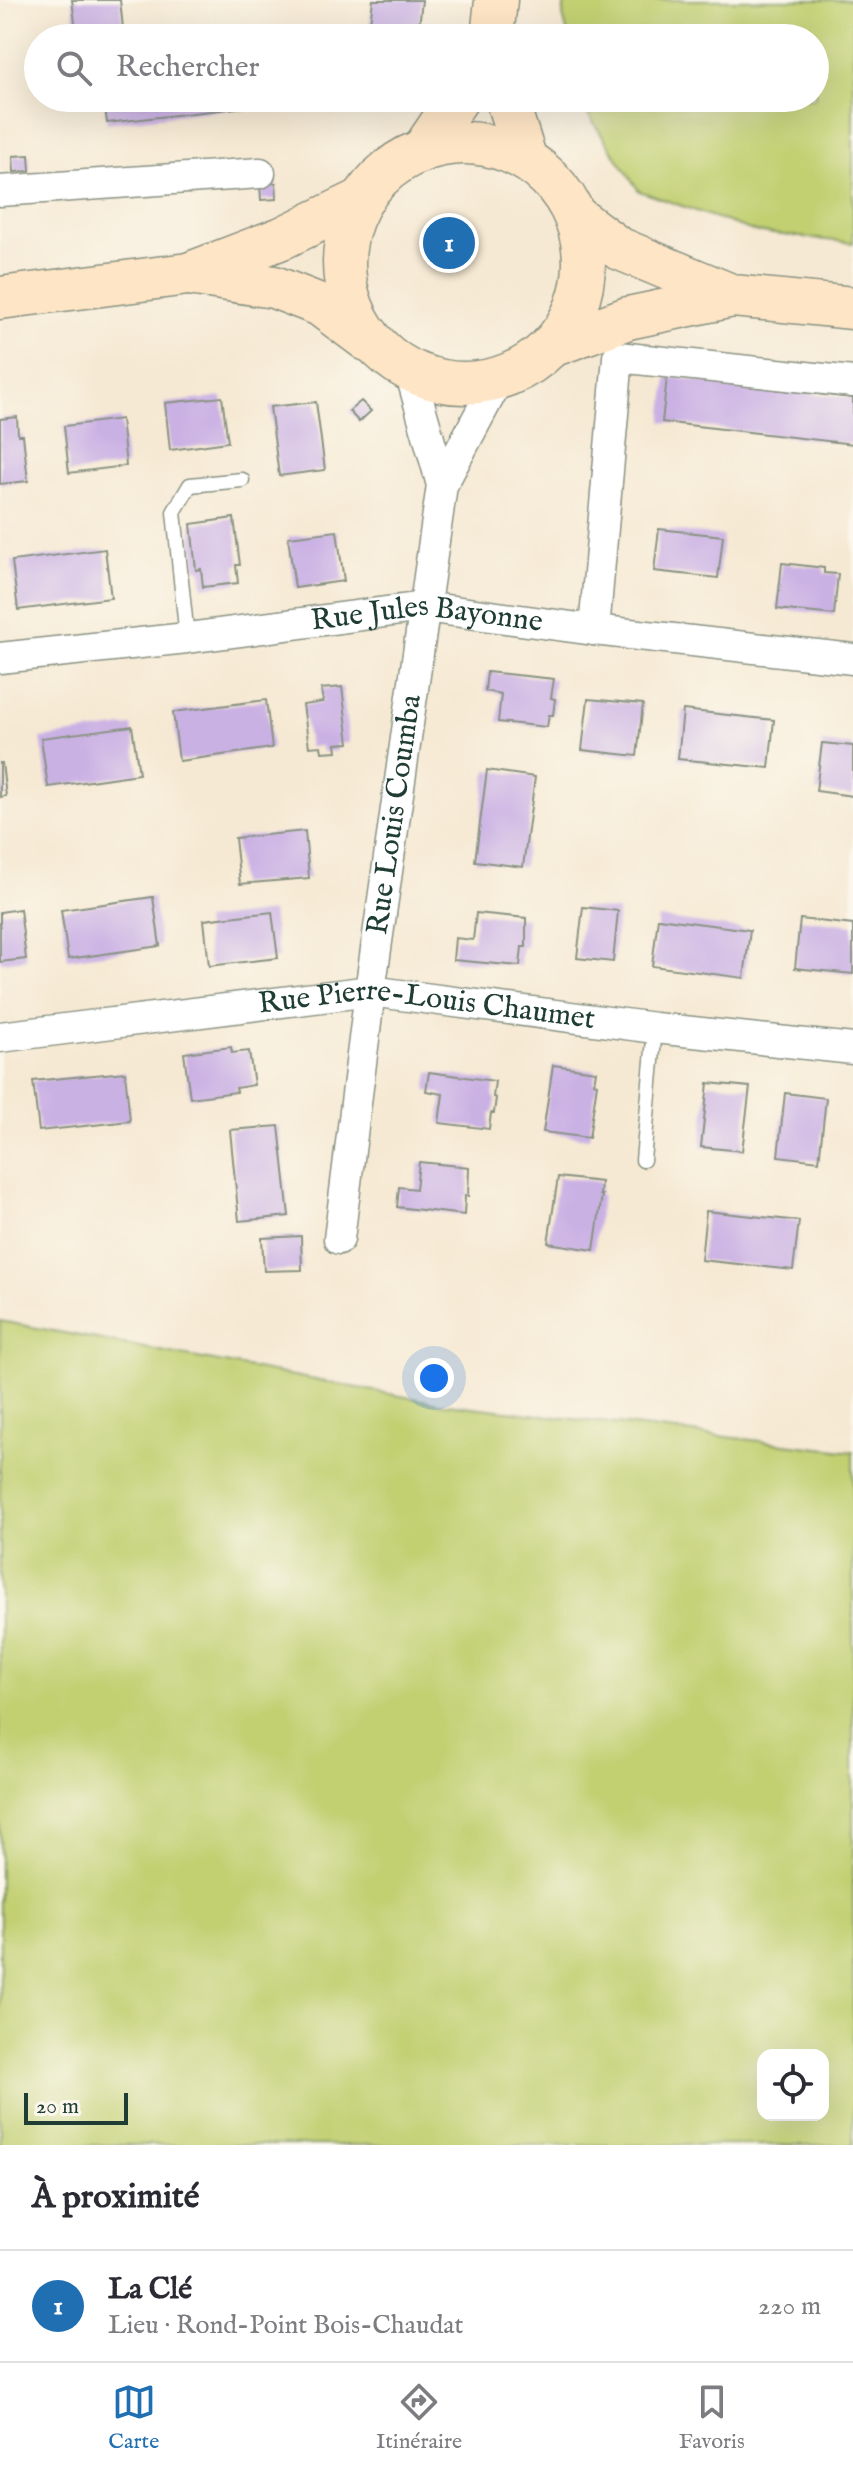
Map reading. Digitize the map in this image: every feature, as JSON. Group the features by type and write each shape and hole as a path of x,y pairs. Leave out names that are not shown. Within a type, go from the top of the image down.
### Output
{"main road":[{"path":"493,24 496,0"},
{"path":"423,150 449,112"},
{"path":"511,112 526,160"},
{"path":"188,274 274,287 320,305 394,360 438,381 469,383 499,378 527,365 551,346 569,321 579,296 584,270 583,243 575,216 555,184 526,160 493,147 458,143 423,150 399,161 378,179 361,200 345,237 344,277 355,316 394,360"},
{"path":"0,298 188,274 282,238 361,200"},
{"path":"575,216 618,248 733,296 853,308"},
{"path":"551,346 628,318 733,296"}],"street":[{"path":"0,191 260,173"},
{"path":"594,630 618,357 853,382"},
{"name":"Rue Louis Coumba","path":"394,360 442,485"},
{"name":"Rue Louis Coumba","path":"339,1239 370,991 442,485 499,378"},
{"name":"Rue Jules Bayonne","path":"0,658 187,638 424,607 853,659"},
{"name":"Rue Pierre-Louis Chaumet","path":"0,1037 370,991 655,1028 853,1049"}],"lane":[{"path":"187,638 174,512 190,485 242,480"},
{"path":"643,1160 655,1028"}],"green space":[{"path":"565,0 853,0 853,243 756,232 639,191 588,112 829,112 829,24 565,24"},
{"path":"0,1321 438,1403 853,1452 853,2145 0,2145"}],"building":[{"path":"72,0 120,0 123,24 75,24"},
{"path":"373,0 422,0 419,24 370,24"},
{"path":"106,112 202,112 107,123"},
{"path":"29,155 30,171 14,172 13,156"},
{"path":"276,183 277,199 261,200 260,184"},
{"path":"667,377 853,398 853,444 662,422"},
{"path":"222,397 228,442 170,450 165,403"},
{"path":"361,401 371,411 359,422 349,411"},
{"path":"316,402 325,470 279,476 270,407"},
{"path":"17,417 18,435 23,435 28,481 0,484 0,419"},
{"path":"121,419 126,466 69,473 64,426"},
{"path":"234,518 240,565 236,565 238,583 203,587 201,569 196,570 191,524"},
{"path":"659,529 723,536 718,578 654,571"},
{"path":"337,531 344,581 295,588 288,537"},
{"path":"105,549 111,598 18,610 12,561"},
{"path":"782,563 824,568 824,573 838,574 834,615 777,609"},
{"path":"487,672 554,679 551,698 555,699 553,715 549,715 547,727 498,722 501,694 485,691"},
{"path":"342,687 349,743 336,744 337,751 322,752 321,746 309,747 303,705 323,702 321,689"},
{"path":"588,699 643,704 637,756 582,750"},
{"path":"266,700 272,748 179,761 173,712"},
{"path":"683,710 774,720 769,768 678,759"},
{"path":"132,726 139,774 48,787 41,738"},
{"path":"822,743 853,746 853,796 816,791"},
{"path":"0,763 6,796 0,797"},
{"path":"487,770 535,777 523,867 475,861"},
{"path":"305,831 309,878 240,884 235,838"},
{"path":"153,897 160,946 68,959 61,910"},
{"path":"583,907 618,911 613,962 577,958"},
{"path":"20,909 26,959 0,962 0,912"},
{"path":"272,912 278,958 209,966 204,920"},
{"path":"476,913 526,918 526,947 522,947 520,966 453,960 455,938 473,940"},
{"path":"658,918 750,930 744,978 652,966"},
{"path":"800,919 853,925 853,974 795,968"},
{"path":"231,1047 232,1053 249,1051 254,1085 236,1088 237,1092 190,1098 184,1053"},
{"path":"553,1065 596,1071 589,1138 543,1132"},
{"path":"125,1072 130,1121 39,1131 33,1081"},
{"path":"429,1072 495,1081 493,1097 496,1098 489,1129 439,1123 443,1094 426,1091"},
{"path":"708,1083 750,1087 742,1151 701,1147"},
{"path":"785,1093 826,1098 819,1161 778,1156"},
{"path":"279,1126 289,1216 239,1221 230,1130"},
{"path":"419,1162 469,1167 464,1215 397,1207 399,1187 416,1189"},
{"path":"558,1177 601,1182 594,1250 548,1243"},
{"path":"706,1211 799,1221 793,1270 701,1260"},
{"path":"301,1236 302,1270 264,1271 262,1238"}],"place":[{"name":"La Clé","path":"449,243"}]}
